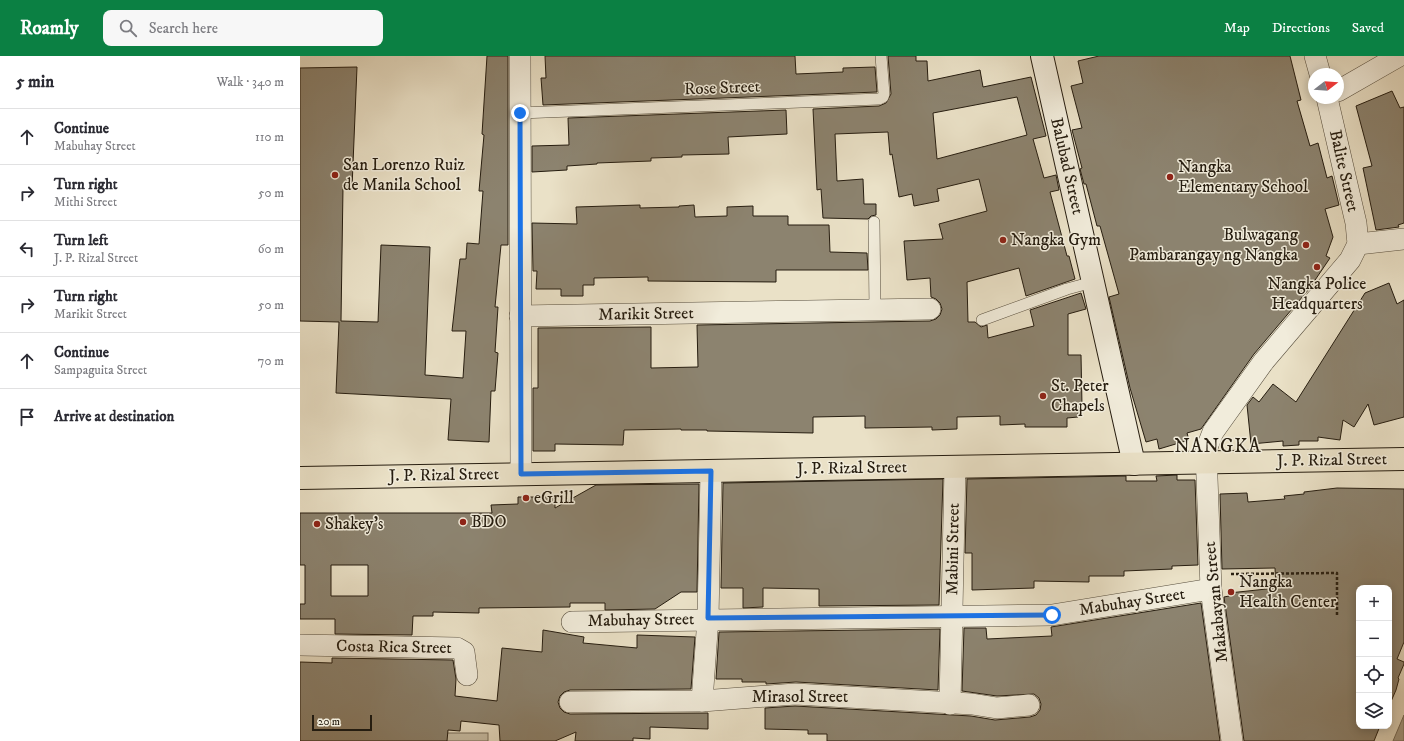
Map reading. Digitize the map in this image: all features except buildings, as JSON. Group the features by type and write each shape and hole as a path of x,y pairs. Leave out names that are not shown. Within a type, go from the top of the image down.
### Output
{"main road":[{"name":"J. P. Rizal Street","path":"300,478 1404,459"}],"street":[{"path":"520,56 521,474"},
{"name":"Balubad Street","path":"1042,56 1134,464"},
{"path":"1315,56 1318,68"},
{"path":"1344,88 1399,56"},
{"name":"Balite Street","path":"1328,104 1356,223 1358,244"},
{"path":"1358,244 1404,240"},
{"name":"Makabayan Street","path":"1232,741 1211,582 1206,462 1207,445 1213,432 1264,361 1350,260 1358,244"},
{"name":"Marikit Street","path":"520,316 930,310"},
{"name":"Mabini Street","path":"950,704 955,467"},
{"path":"702,700 708,618 711,471"},
{"name":"Mabuhay Street","path":"572,622 708,618 1052,615 1211,582"},
{"name":"Costa Rica Street","path":"300,645 457,648 464,652 467,675"},
{"name":"Mirasol Street","path":"570,702 702,700 795,694 950,704 972,704 997,708 1029,705"}],"lane":[{"name":"Rose Street","path":"520,113 879,99 884,94 881,56"},
{"path":"874,222 875,311"},
{"path":"982,320 1067,289 1093,282"}],"path":[{"path":"1211,582 1337,573 1337,616"}],"shaded area":[{"path":"1404,715 1404,741 1393,741"},
{"path":"432,733 488,733 488,741 432,741"}],"place":[{"name":"San Lorenzo Ruiz de Manila School","path":"335,175"},
{"name":"Nangka Elementary School","path":"1170,177"},
{"name":"Nangka Gym","path":"1003,240"},
{"name":"Bulwagang Pambarangay ng Nangka","path":"1306,245"},
{"name":"Nangka Police Headquarters","path":"1317,267"},
{"name":"St. Peter Chapels","path":"1043,396"},
{"name":"eGrill","path":"526,498"},
{"name":"BDO","path":"463,522"},
{"name":"Shakey's","path":"317,524"},
{"name":"Nangka Health Center","path":"1231,592"}],"district":[{"name":"NANGKA","path":"1218,446"}],"route":[{"path":"520,113 521,474 711,471 708,618 1052,615"}]}
